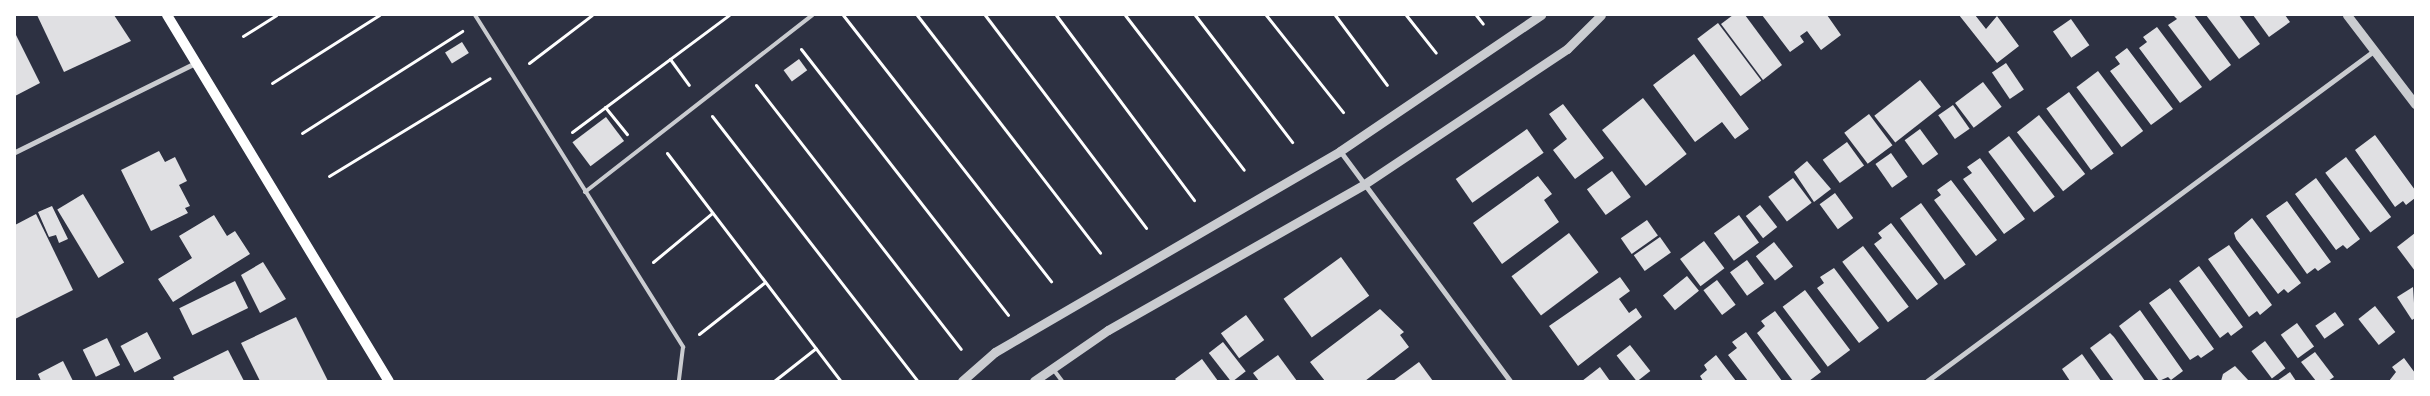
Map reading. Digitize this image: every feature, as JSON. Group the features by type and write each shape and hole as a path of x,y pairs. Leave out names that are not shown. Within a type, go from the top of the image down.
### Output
{"main road":[{"path":"167,15 389,381"}],"street":[{"path":"962,381 995,352 1340,151 1541,15"},
{"path":"1034,381 1052,367 1363,185 1566,50 1601,15"},
{"path":"2347,15 2415,104"},
{"path":"1927,381 2374,50"},
{"path":"15,152 196,62"},
{"path":"1340,151 1363,185 1510,381"}],"lane":[{"path":"475,15 683,347 679,381"},
{"path":"585,192 812,15"},
{"path":"1052,367 1062,381"}],"path":[{"path":"243,36 276,15"},
{"path":"272,83 380,15"},
{"path":"512,75 592,15"},
{"path":"555,144 728,15"},
{"path":"843,15 1051,281"},
{"path":"917,15 1100,254"},
{"path":"985,15 1146,228"},
{"path":"1056,15 1194,200"},
{"path":"1125,15 1244,170"},
{"path":"1195,15 1292,142"},
{"path":"1266,15 1342,112"},
{"path":"1335,15 1387,85"},
{"path":"1406,15 1436,53"},
{"path":"1476,15 1483,24"},
{"path":"302,132 478,21"},
{"path":"789,33 1008,315"},
{"path":"670,59 701,102 917,380"},
{"path":"328,176 507,68"},
{"path":"744,69 961,349"},
{"path":"605,107 640,150"},
{"path":"655,138 840,381"},
{"path":"637,275 712,213"},
{"path":"683,347 765,282"},
{"path":"774,381 816,348"}],"building":[{"path":"37,15 114,15 131,41 64,72"},
{"path":"1733,15 1745,15 1782,65 1763,80 1721,24"},
{"path":"1762,15 1827,15 1841,35 1821,50 1807,31 1800,36 1804,42 1790,52"},
{"path":"1959,15 1975,15 1986,29 1997,16 2019,46 1997,63"},
{"path":"2173,15 2194,15 2231,65 2210,81 2168,25 2177,19"},
{"path":"2206,15 2239,15 2260,44 2239,59"},
{"path":"2253,15 2285,15 2290,22 2269,37"},
{"path":"2071,19 2089,45 2071,58 2053,32"},
{"path":"1718,23 1761,81 1741,96 1697,39"},
{"path":"2157,27 2202,87 2180,103 2139,48 2147,42 2143,37"},
{"path":"15,33 40,83 15,96"},
{"path":"462,42 469,53 452,64 445,53"},
{"path":"2127,48 2173,109 2151,125 2110,71 2120,64 2115,57"},
{"path":"1694,54 1749,129 1735,139 1722,122 1695,142 1653,85"},
{"path":"799,59 807,70 792,81 784,70"},
{"path":"2006,63 2024,90 2010,99 1992,73"},
{"path":"2098,71 2143,131 2122,147 2076,87"},
{"path":"1920,80 1941,107 1895,143 1874,116"},
{"path":"1983,82 2002,107 1974,128 1955,103"},
{"path":"2069,92 2114,153 2091,170 2046,108"},
{"path":"1643,98 1687,154 1646,186 1602,130"},
{"path":"1563,104 1604,158 1575,179 1553,150 1567,139 1549,114"},
{"path":"1953,105 1970,129 1955,139 1938,115"},
{"path":"1869,114 1892,145 1868,164 1844,133"},
{"path":"2039,115 2085,174 2063,191 2017,132"},
{"path":"606,117 624,141 591,166 572,142"},
{"path":"1527,129 1544,153 1472,203 1456,179"},
{"path":"1920,129 1938,154 1923,165 1905,140"},
{"path":"2375,135 2415,190 2415,198 2406,205 2403,201 2395,207 2355,150"},
{"path":"2009,136 2055,197 2034,212 1988,152"},
{"path":"1847,142 1864,165 1840,183 1823,160"},
{"path":"159,151 165,162 175,157 187,181 179,185 190,206 185,208 188,213 151,231 121,170"},
{"path":"1891,153 1908,177 1892,188 1875,164"},
{"path":"2346,157 2391,217 2370,233 2325,173"},
{"path":"1980,158 2025,219 2004,234 1963,179 1972,173 1967,167"},
{"path":"1807,161 1831,189 1814,202 1794,172"},
{"path":"1612,171 1631,197 1606,215 1587,189"},
{"path":"1538,176 1552,194 1544,200 1559,222 1502,264 1473,223"},
{"path":"1793,178 1812,203 1787,221 1768,197"},
{"path":"2316,178 2360,239 2347,249 2343,245 2336,250 2295,194"},
{"path":"1951,180 1997,240 1976,256 1934,200 1941,195 1937,190"},
{"path":"1835,193 1853,218 1838,229 1820,204"},
{"path":"83,194 124,263 98,278 57,209"},
{"path":"2287,201 2331,262 2318,271 2315,268 2307,274 2266,216"},
{"path":"1921,203 1966,264 1945,280 1900,218"},
{"path":"1760,205 1777,227 1763,238 1746,216"},
{"path":"52,206 68,239 59,243 56,235 49,237 38,212"},
{"path":"36,214 73,290 15,319 15,225"},
{"path":"214,215 227,236 235,231 250,254 173,302 158,279 192,258 179,236"},
{"path":"1739,215 1759,243 1734,261 1714,233"},
{"path":"2252,218 2301,283 2288,293 2284,289 2278,294 2236,239 2234,233"},
{"path":"1647,220 1658,236 1632,254 1621,238"},
{"path":"1891,223 1938,284 1917,300 1874,244 1882,238 1878,233"},
{"path":"1569,233 1598,272 1541,315 1511,276"},
{"path":"2415,233 2415,271 2397,247"},
{"path":"1660,237 1671,253 1645,271 1634,255"},
{"path":"1704,241 1724,268 1701,286 1680,259"},
{"path":"1774,242 1793,266 1775,281 1756,256"},
{"path":"2229,245 2272,305 2260,315 2257,311 2249,317 2208,259"},
{"path":"1863,246 1909,307 1888,322 1842,262"},
{"path":"1341,257 1369,296 1312,338 1284,299"},
{"path":"1747,260 1764,283 1747,296 1730,272"},
{"path":"263,262 286,299 260,313 241,275"},
{"path":"2199,266 2243,327 2231,336 2228,332 2220,338 2179,281"},
{"path":"1834,268 1879,328 1859,343 1817,288 1824,283 1820,277"},
{"path":"1687,276 1699,291 1675,310 1663,296"},
{"path":"1620,277 1630,291 1619,299 1629,313 1636,308 1642,317 1578,366 1549,326"},
{"path":"1717,280 1736,305 1722,315 1703,290"},
{"path":"235,281 248,308 192,335 179,308"},
{"path":"2413,287 2415,318 2412,320 2397,297"},
{"path":"2170,288 2214,349 2201,358 2198,355 2190,360 2149,303"},
{"path":"1805,290 1850,350 1828,367 1783,307"},
{"path":"2375,306 2395,332 2379,345 2358,319"},
{"path":"1380,309 1404,332 1400,335 1409,347 1365,381 1325,381 1310,362"},
{"path":"2140,310 2183,371 2171,380 2168,377 2159,381 2119,326"},
{"path":"1775,311 1821,372 1809,381 1793,381 1757,333 1765,326 1761,321"},
{"path":"2335,312 2344,325 2325,339 2315,326"},
{"path":"1246,315 1264,340 1239,358 1221,333"},
{"path":"296,317 328,381 260,381 241,343"},
{"path":"2297,323 2314,346 2298,358 2281,335"},
{"path":"147,332 161,358 135,373 121,346"},
{"path":"1746,332 1782,381 1748,381 1728,355 1737,348 1732,342"},
{"path":"2110,333 2145,381 2114,381 2090,348"},
{"path":"107,338 120,365 96,377 83,350"},
{"path":"2265,341 2285,368 2272,378 2251,351"},
{"path":"1223,342 1246,371 1231,381 1209,353"},
{"path":"1630,345 1650,371 1637,381 1617,355"},
{"path":"228,350 244,381 175,381 173,377"},
{"path":"2315,352 2334,377 2328,381 2316,381 2301,362"},
{"path":"2082,354 2101,381 2070,381 2062,369"},
{"path":"1278,355 1297,381 1259,381 1253,373"},
{"path":"1716,355 1736,381 1703,381 1700,376 1707,370 1704,365"},
{"path":"2404,358 2415,373 2415,381 2389,381 2396,372 2392,367"},
{"path":"1202,359 1218,381 1177,381 1175,379"},
{"path":"63,361 73,381 41,381 38,374"},
{"path":"1419,362 1433,381 1393,381"},
{"path":"2235,366 2249,381 2221,381 2223,374"},
{"path":"1600,367 1610,381 1582,381"},
{"path":"2290,372 2296,381 2277,381"}]}
